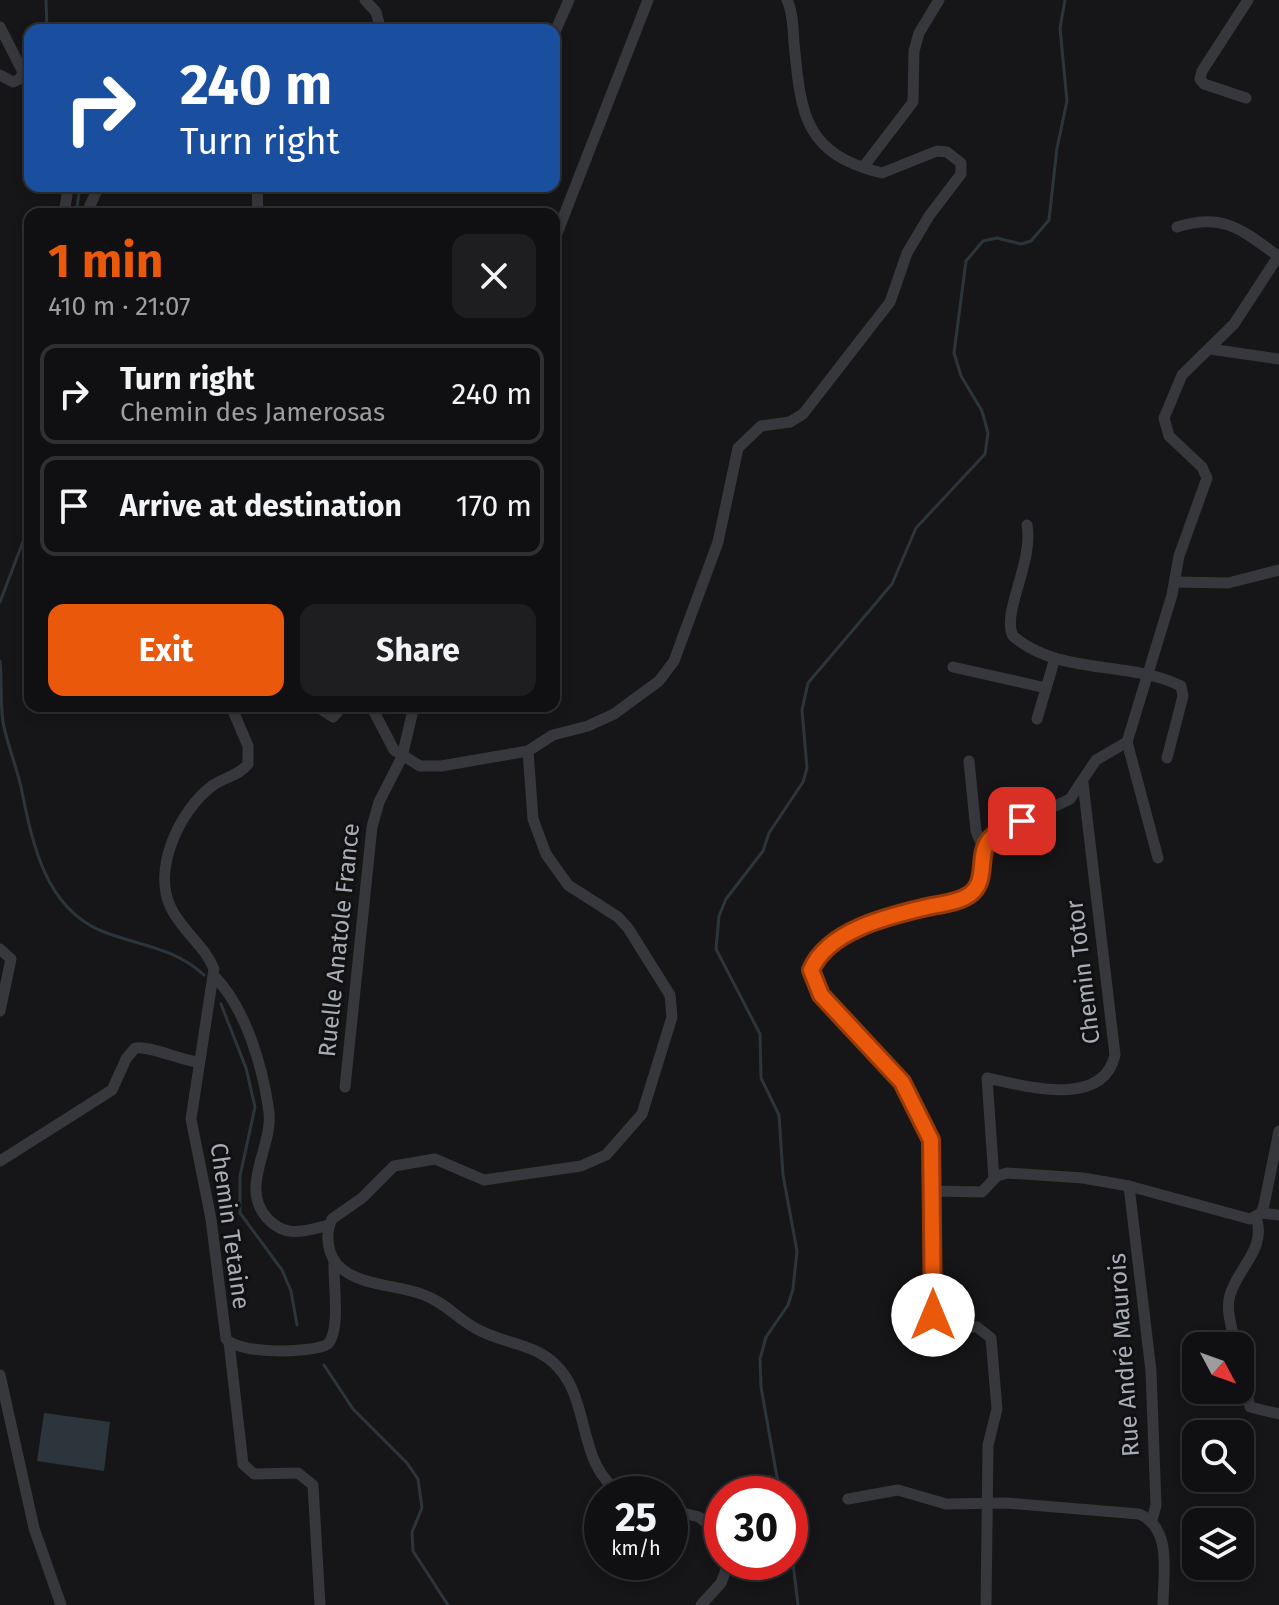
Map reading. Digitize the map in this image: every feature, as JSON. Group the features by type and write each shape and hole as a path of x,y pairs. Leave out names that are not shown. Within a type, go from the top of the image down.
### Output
{"street":[{"path":"365,0 376,12 379,24"},
{"path":"558,24 569,0"},
{"path":"560,226 648,0"},
{"path":"374,712 385,737 402,757 420,766 441,766 528,751 553,735 588,726 614,714 667,672 718,542 738,448 761,426 790,422 809,407 890,302 907,253 963,169 958,159 942,151 913,159 887,173 855,165 836,154 804,117 787,0"},
{"path":"864,166 913,102 914,51 919,33 939,0"},
{"path":"1246,98 1204,84 1200,79 1202,71 1248,0"},
{"path":"0,27 23,72 20,79 13,82 0,75"},
{"path":"65,208 67,195"},
{"path":"1158,858 1127,742 1175,582 1179,556 1207,478 1202,467 1169,436 1164,418 1182,375 1234,324 1278,255 1231,224 1198,221 1177,227"},
{"path":"1210,349 1279,359"},
{"path":"1027,525 1029,552 1009,627 1021,642 1055,658 1179,684 1184,692 1167,758"},
{"path":"1175,582 1228,583 1279,570"},
{"path":"1037,719 1055,658"},
{"path":"953,667 1046,688"},
{"name":"Chemin Tetaine","path":"234,712 248,746 248,764 209,788 194,805 176,836 164,879 176,918 212,962 214,976 191,1119 211,1219 223,1333 229,1342 245,1349 315,1350 328,1344 337,1323 333,1303 334,1260"},
{"name":"Ruelle Anatole France","path":"345,1087 367,854 379,802 402,757 413,712"},
{"path":"984,850 1001,830 1070,799 1096,760 1127,742"},
{"path":"528,751 533,819 546,854 568,885 618,917 628,928 670,995 672,1017 642,1114 606,1155 581,1166 484,1180 435,1159 394,1166 362,1198 337,1214 329,1225 328,1240 334,1260 355,1277 426,1295 449,1307 474,1328 540,1353 557,1366 572,1384 581,1405 590,1457 602,1476"},
{"path":"969,761 976,831 984,850 980,881 967,897 889,916 852,933 826,950 811,970 821,995 902,1082 931,1140 935,1322 944,1327 977,1327 985,1331 993,1347 997,1409 988,1445 986,1605"},
{"name":"Chemin Totor","path":"994,1179 987,1078 1067,1091 1103,1077 1115,1055 1082,782"},
{"path":"0,949 11,959 0,1011"},
{"name":"Chemin Tetaine","path":"214,976 232,1000 256,1055 269,1112 269,1129 256,1179 258,1206 268,1219 286,1232 295,1234 329,1225"},
{"path":"0,1161 105,1096 119,1081 126,1059 135,1048 148,1047 177,1059 198,1062"},
{"path":"1233,1332 1228,1304 1230,1293 1254,1252 1258,1215 1279,1131"},
{"path":"933,1191 982,1192 994,1179 1007,1173 1083,1178 1129,1186 1243,1219 1279,1215"},
{"name":"Rue André Maurois","path":"1129,1186 1151,1371 1156,1505 1152,1520 1161,1532 1163,1605"},
{"path":"229,1342 243,1464 254,1474 298,1473 313,1485 320,1605"},
{"path":"0,1375 34,1528 61,1605"},
{"path":"1249,1404 1250,1407 1279,1414"},
{"path":"848,1499 898,1490 946,1504 985,1503 1139,1514 1152,1520"},
{"path":"701,1605 722,1580"}],"shaded area":[{"path":"44,1413 110,1422 104,1471 37,1461"}],"waterway":[{"path":"46,0 47,24"},
{"path":"777,1476 761,1387 760,1359 766,1337 788,1305 797,1251 783,1175 779,1115 761,1078 760,1034 716,949 719,916 726,899 763,851 769,833 803,782 807,768 802,710 808,683 892,584 916,528 985,454 988,433 982,411 961,376 954,353 966,261 983,241 997,238 1021,244 1031,241 1049,220 1057,148 1067,101 1060,28 1065,0"},
{"path":"77,208 79,192"},
{"path":"0,602 24,539"},
{"path":"0,661 5,730 36,849 53,887 80,919 99,930 167,952 204,975"},
{"path":"221,1004 246,1068 255,1107 240,1176 240,1213 282,1270 291,1291 297,1325"},
{"path":"324,1365 353,1409 407,1463 418,1479 422,1508 412,1532 413,1551 448,1605"},
{"path":"795,1580 798,1605"}],"route":[{"path":"933,1315 931,1140 902,1082 890,1065 821,995 815,987 811,970 826,950 840,939 889,916 967,897 975,891 980,881 987,842 1001,830 1022,821"}]}
